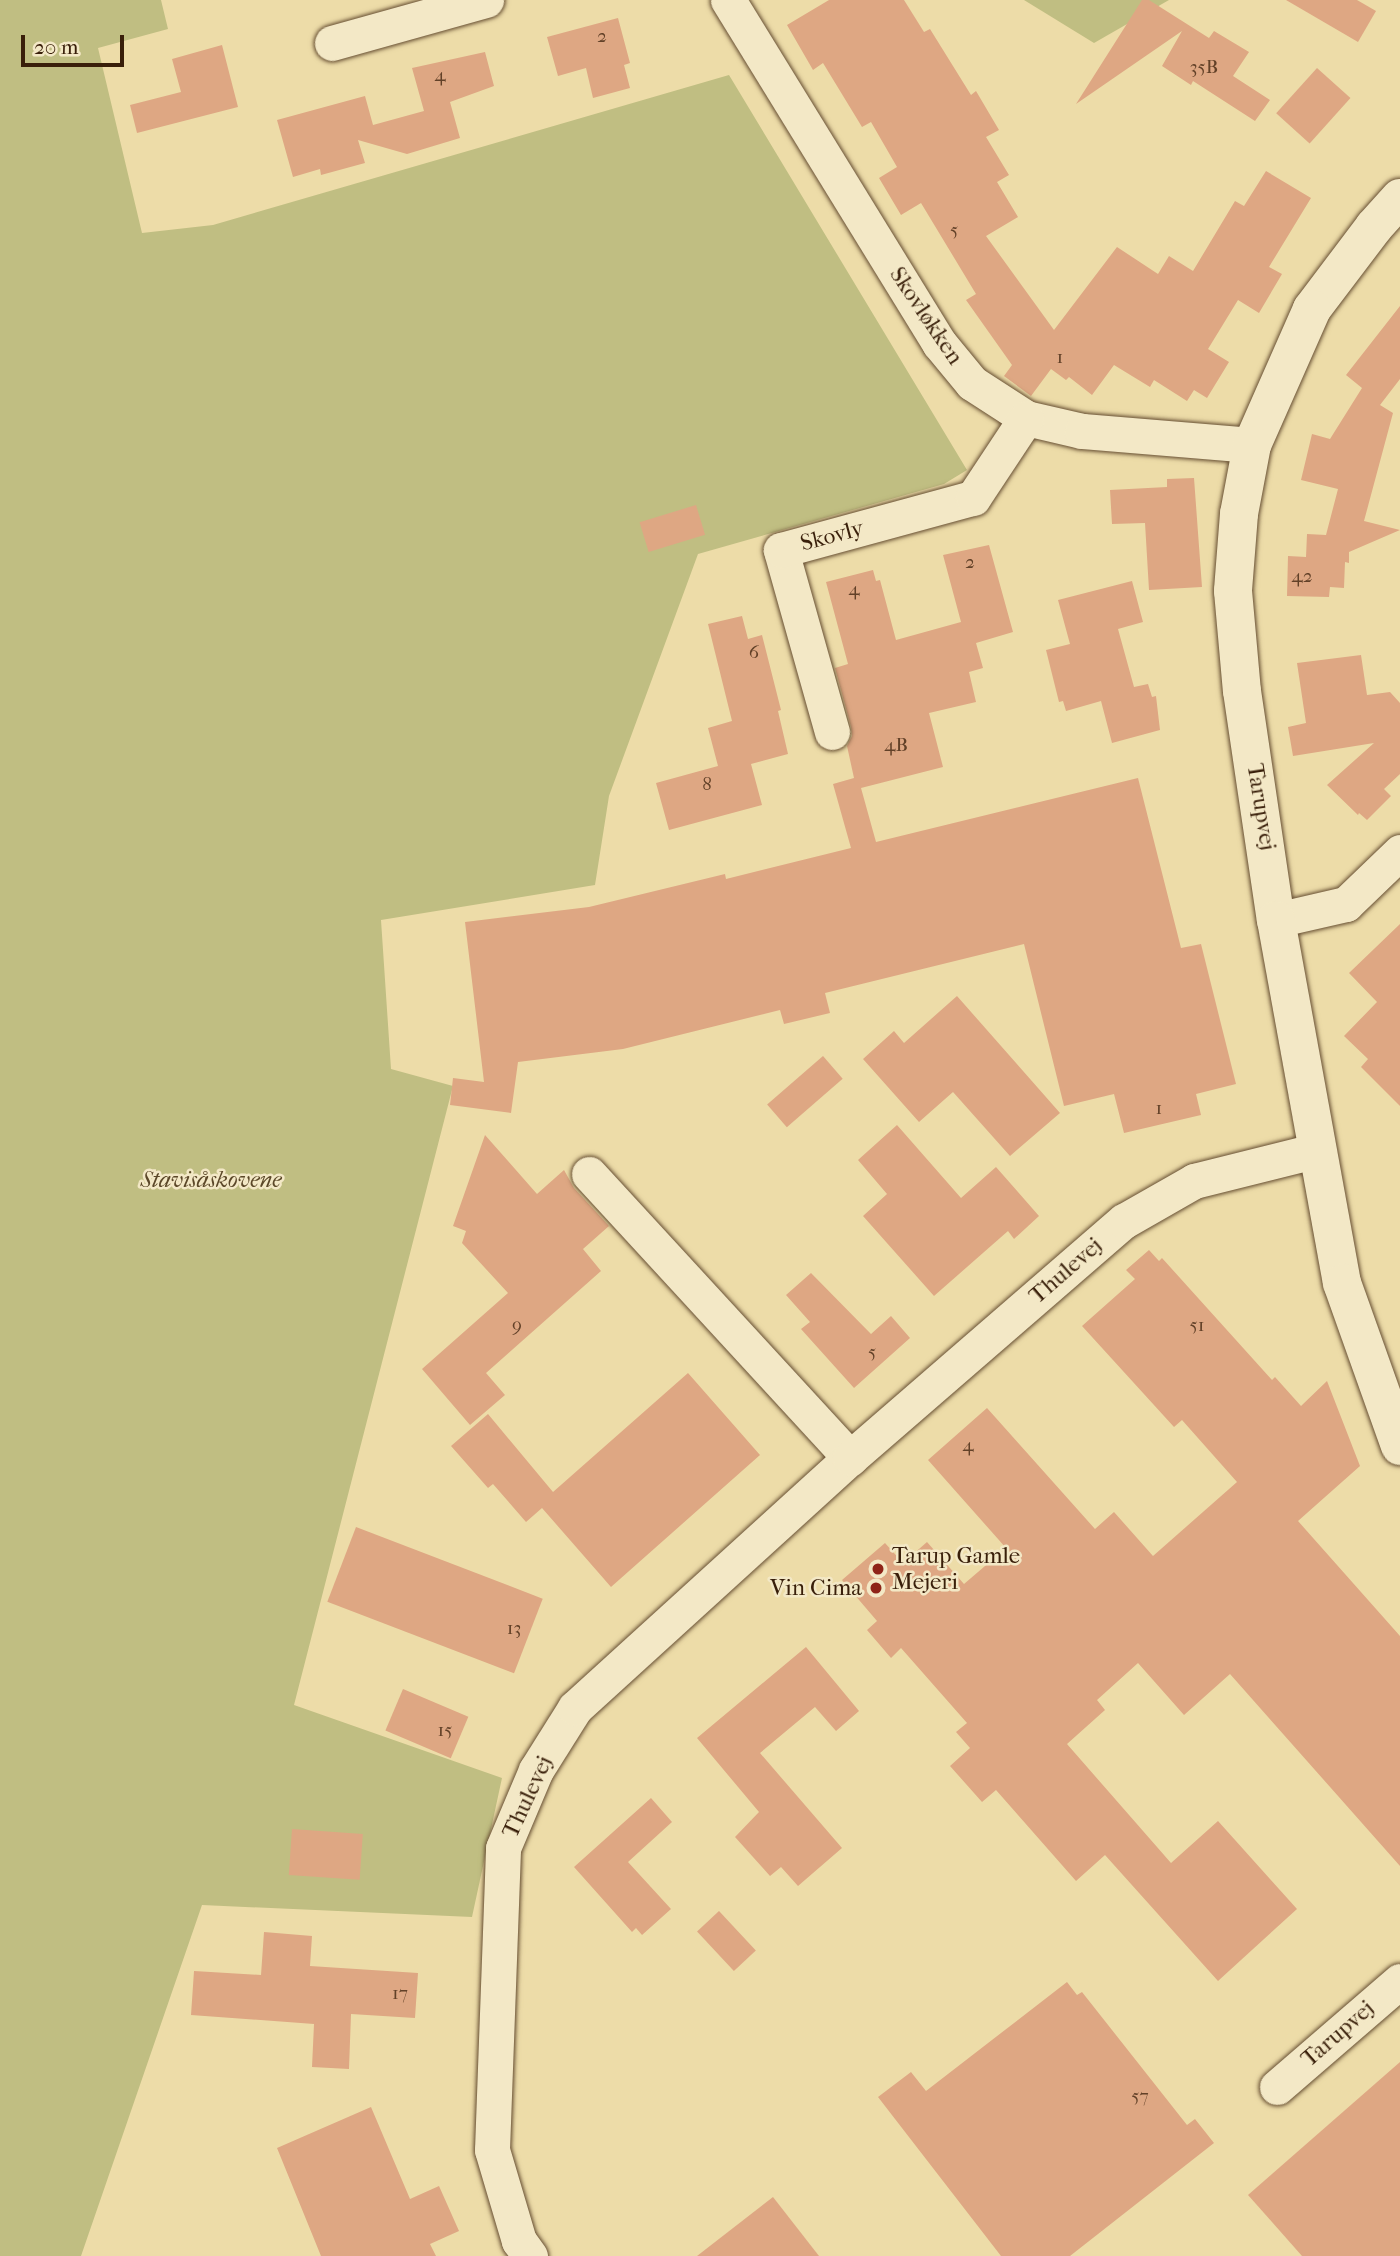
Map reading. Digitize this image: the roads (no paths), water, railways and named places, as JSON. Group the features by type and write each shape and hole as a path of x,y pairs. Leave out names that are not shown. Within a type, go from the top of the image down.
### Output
{"street":[{"path":"332,43 485,0"},
{"name":"Skovløkken","path":"728,0 939,343 972,383 1026,418 1082,431 1252,444"},
{"name":"Tarupvej","path":"1400,198 1374,227 1312,309 1252,444 1239,514 1233,591 1242,691 1276,920 1342,1283 1400,1446"},
{"name":"Skovly","path":"832,732 781,551 973,498 1026,418"},
{"path":"1276,920 1346,904 1400,852"},
{"name":"Thulevej","path":"530,2256 519,2241 492,2150 503,1848 537,1770 575,1708 850,1458 1124,1221 1194,1181 1318,1150"},
{"path":"589,1174 850,1458"},
{"name":"Tarupvej","path":"1277,2087 1400,1981"}],"place":[{"name":"Tarup Gamle Mejeri","path":"878,1569"},
{"name":"Vin Cima","path":"876,1588"}],"park label":[{"name":"Stavisåskovene","path":"211,1180"}]}
